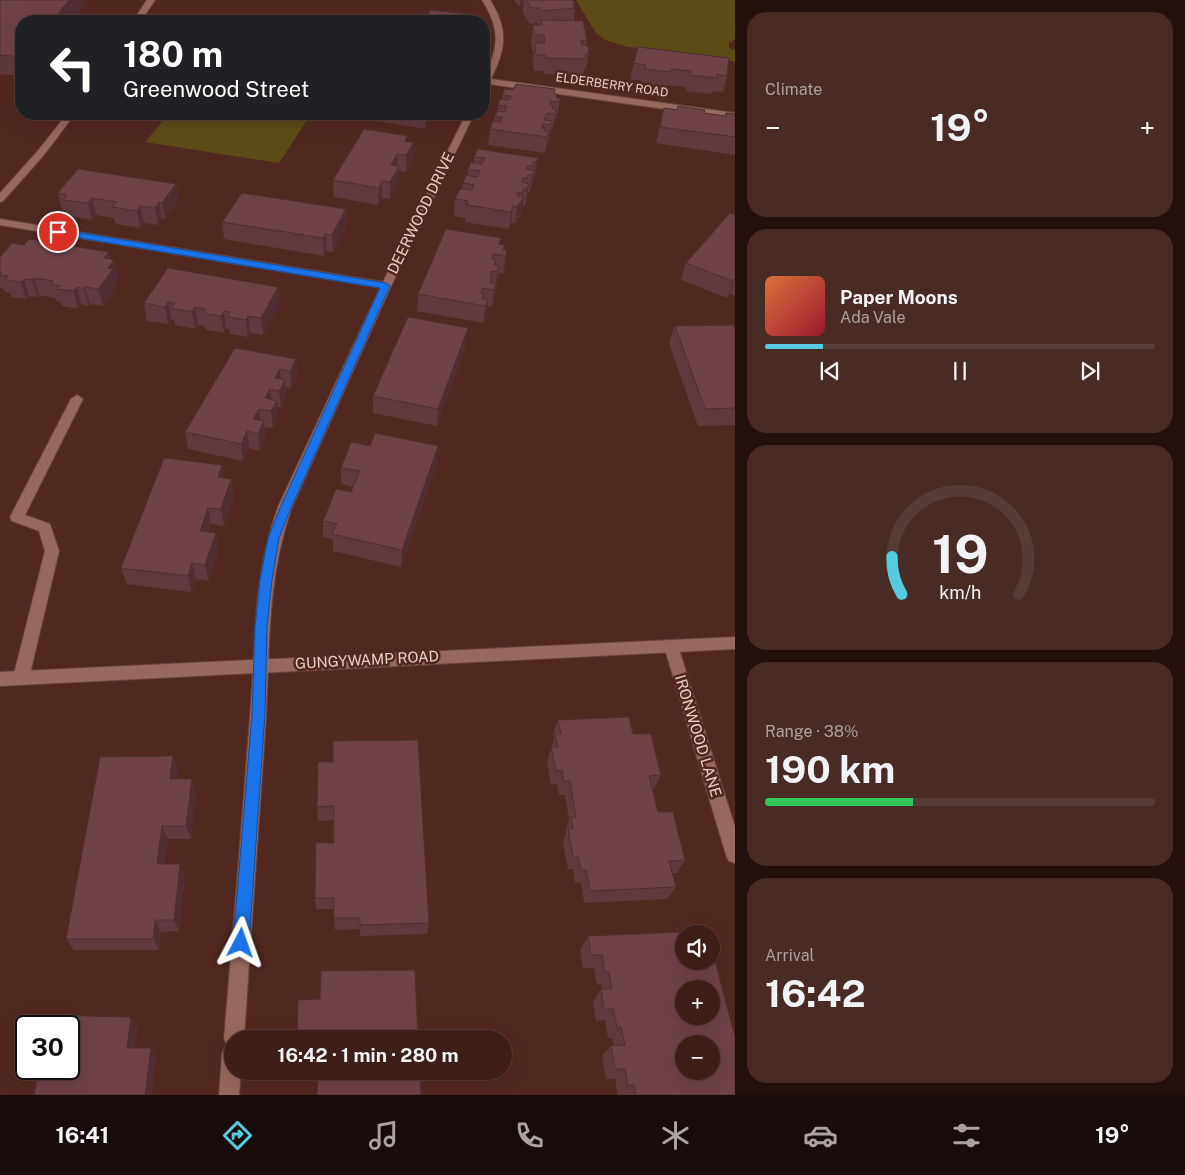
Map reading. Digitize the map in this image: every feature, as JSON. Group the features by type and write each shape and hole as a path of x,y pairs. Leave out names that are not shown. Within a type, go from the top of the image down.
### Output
{"street":[{"path":"141,15 151,0"},
{"path":"486,0 502,31 501,44 490,71"},
{"name":"ELDERBERRY ROAD","path":"490,84 735,116"},
{"path":"0,199 40,154 66,120"},
{"name":"DEERWOOD DRIVE","path":"235,1030 266,580 274,538 285,508 386,286 467,120"},
{"path":"0,222 386,286"},
{"path":"21,678 52,551 45,528 18,517 78,400"},
{"name":"GUNGYWAMP ROAD","path":"0,679 735,643"},
{"name":"IRONWOOD LANE","path":"671,646 735,855"},
{"path":"229,1095 230,1080"}],"shaded area":[{"path":"576,0 735,0 735,39 729,43 729,48 735,50 735,62 712,56 629,47 605,40 596,33"},
{"path":"164,120 307,120 279,163 145,142"}],"building":[{"path":"0,0 69,0 57,15 15,15 15,56 0,55"},
{"path":"526,0 573,0 575,4 572,4 575,8 542,11 540,8 532,8"},
{"path":"430,10 468,14 468,15 428,15"},
{"path":"541,20 583,21 587,40 581,40 582,45 588,46 589,52 587,52 588,55 585,55 586,59 546,58 545,55 536,55 535,43 545,43 544,35 534,35 533,25 542,25"},
{"path":"638,47 729,58 727,76 717,74 716,78 690,75 691,71 671,69 670,72 645,69 646,65 634,63"},
{"path":"516,84 555,89 554,94 557,94 556,98 560,98 559,102 551,101 550,105 553,105 552,109 556,109 555,114 547,113 544,120 552,121 551,125 543,124 542,128 545,128 544,131 549,132 547,137 490,129 493,121 501,122 502,117 495,116 497,111 505,112 507,106 498,105 500,99 509,100 511,96 502,95 505,89 513,90"},
{"path":"678,106 705,110 704,113 726,116 726,113 735,114 735,137 660,127 664,108 677,110"},
{"path":"364,129 408,136 405,141 413,143 406,155 397,154 391,165 399,167 390,182 382,181 379,188 333,180"},
{"path":"478,149 538,158 536,162 533,162 532,166 527,166 526,169 534,171 532,175 528,175 527,179 523,178 522,182 529,184 522,193 518,192 517,196 524,197 517,207 513,206 511,212 467,205 468,201 455,199 460,189 472,190 474,185 463,183 466,175 477,177 480,171 468,169 471,162 482,164 485,158 474,157"},
{"path":"78,169 176,184 162,203 159,202 155,208 140,206 137,211 112,207 116,202 92,198 88,203 63,200 67,195 58,193"},
{"path":"242,193 346,209 332,235 325,234 323,238 222,222"},
{"path":"730,213 735,215 735,278 733,281 686,263"},
{"path":"446,229 501,238 499,244 505,245 503,250 507,251 505,256 493,254 492,259 496,260 494,265 499,266 497,272 492,271 490,278 492,278 490,283 496,284 494,290 483,288 481,293 484,294 482,299 488,300 485,306 418,294"},
{"path":"29,239 109,252 104,258 114,260 108,268 113,269 98,289 77,287 73,291 57,289 60,286 51,284 53,281 34,278 32,280 24,279 21,282 6,280 8,276 0,275 0,257 12,243 24,245"},
{"path":"168,268 278,287 261,318 248,316 246,320 228,317 230,312 224,311 221,316 203,313 205,309 195,307 192,312 171,308 175,303 168,302 165,307 144,303"},
{"path":"408,317 468,328 438,409 373,396"},
{"path":"734,325 735,408 705,409 675,326"},
{"path":"235,348 296,359 290,371 280,369 275,378 285,380 279,391 270,389 265,398 277,401 271,411 259,409 253,419 264,421 258,434 247,431 241,444 185,432"},
{"path":"375,433 438,446 402,550 332,534 337,524 323,521 336,489 351,492 360,471 341,468 351,442 370,446"},
{"path":"164,458 222,465 218,477 231,479 221,509 208,508 200,531 216,533 205,565 192,563 188,576 121,568"},
{"path":"629,717 633,734 651,734 661,775 649,776 658,812 673,812 685,860 669,861 676,887 590,891 586,870 581,870 578,857 573,857 568,829 573,829 571,817 576,817 570,781 564,781 562,770 556,771 551,747 558,747 555,735 561,734 558,720"},
{"path":"418,740 429,923 360,925 360,918 334,918 334,898 315,898 316,843 334,843 334,806 317,807 318,762 333,762 333,741"},
{"path":"173,756 170,779 192,779 186,826 162,826 157,864 180,864 174,920 155,920 153,939 66,939 100,757"},
{"path":"675,932 675,970 718,970 735,1037 735,1095 636,1095 634,1085 628,1085 625,1069 615,1069 611,1046 625,1045 621,1027 617,1027 613,1009 604,1009 601,989 612,989 609,972 605,972 602,955 591,955 588,936"},
{"path":"415,970 418,1030 297,1030 298,1000 320,999 321,971"},
{"path":"80,1016 131,1017 127,1048 151,1048 145,1095 34,1095 37,1080 80,1080"},
{"path":"318,1080 420,1080 421,1095 317,1095"}],"route":[{"path":"58,232 386,286 285,508 274,538 266,580 261,627 258,714 241,943"}]}
